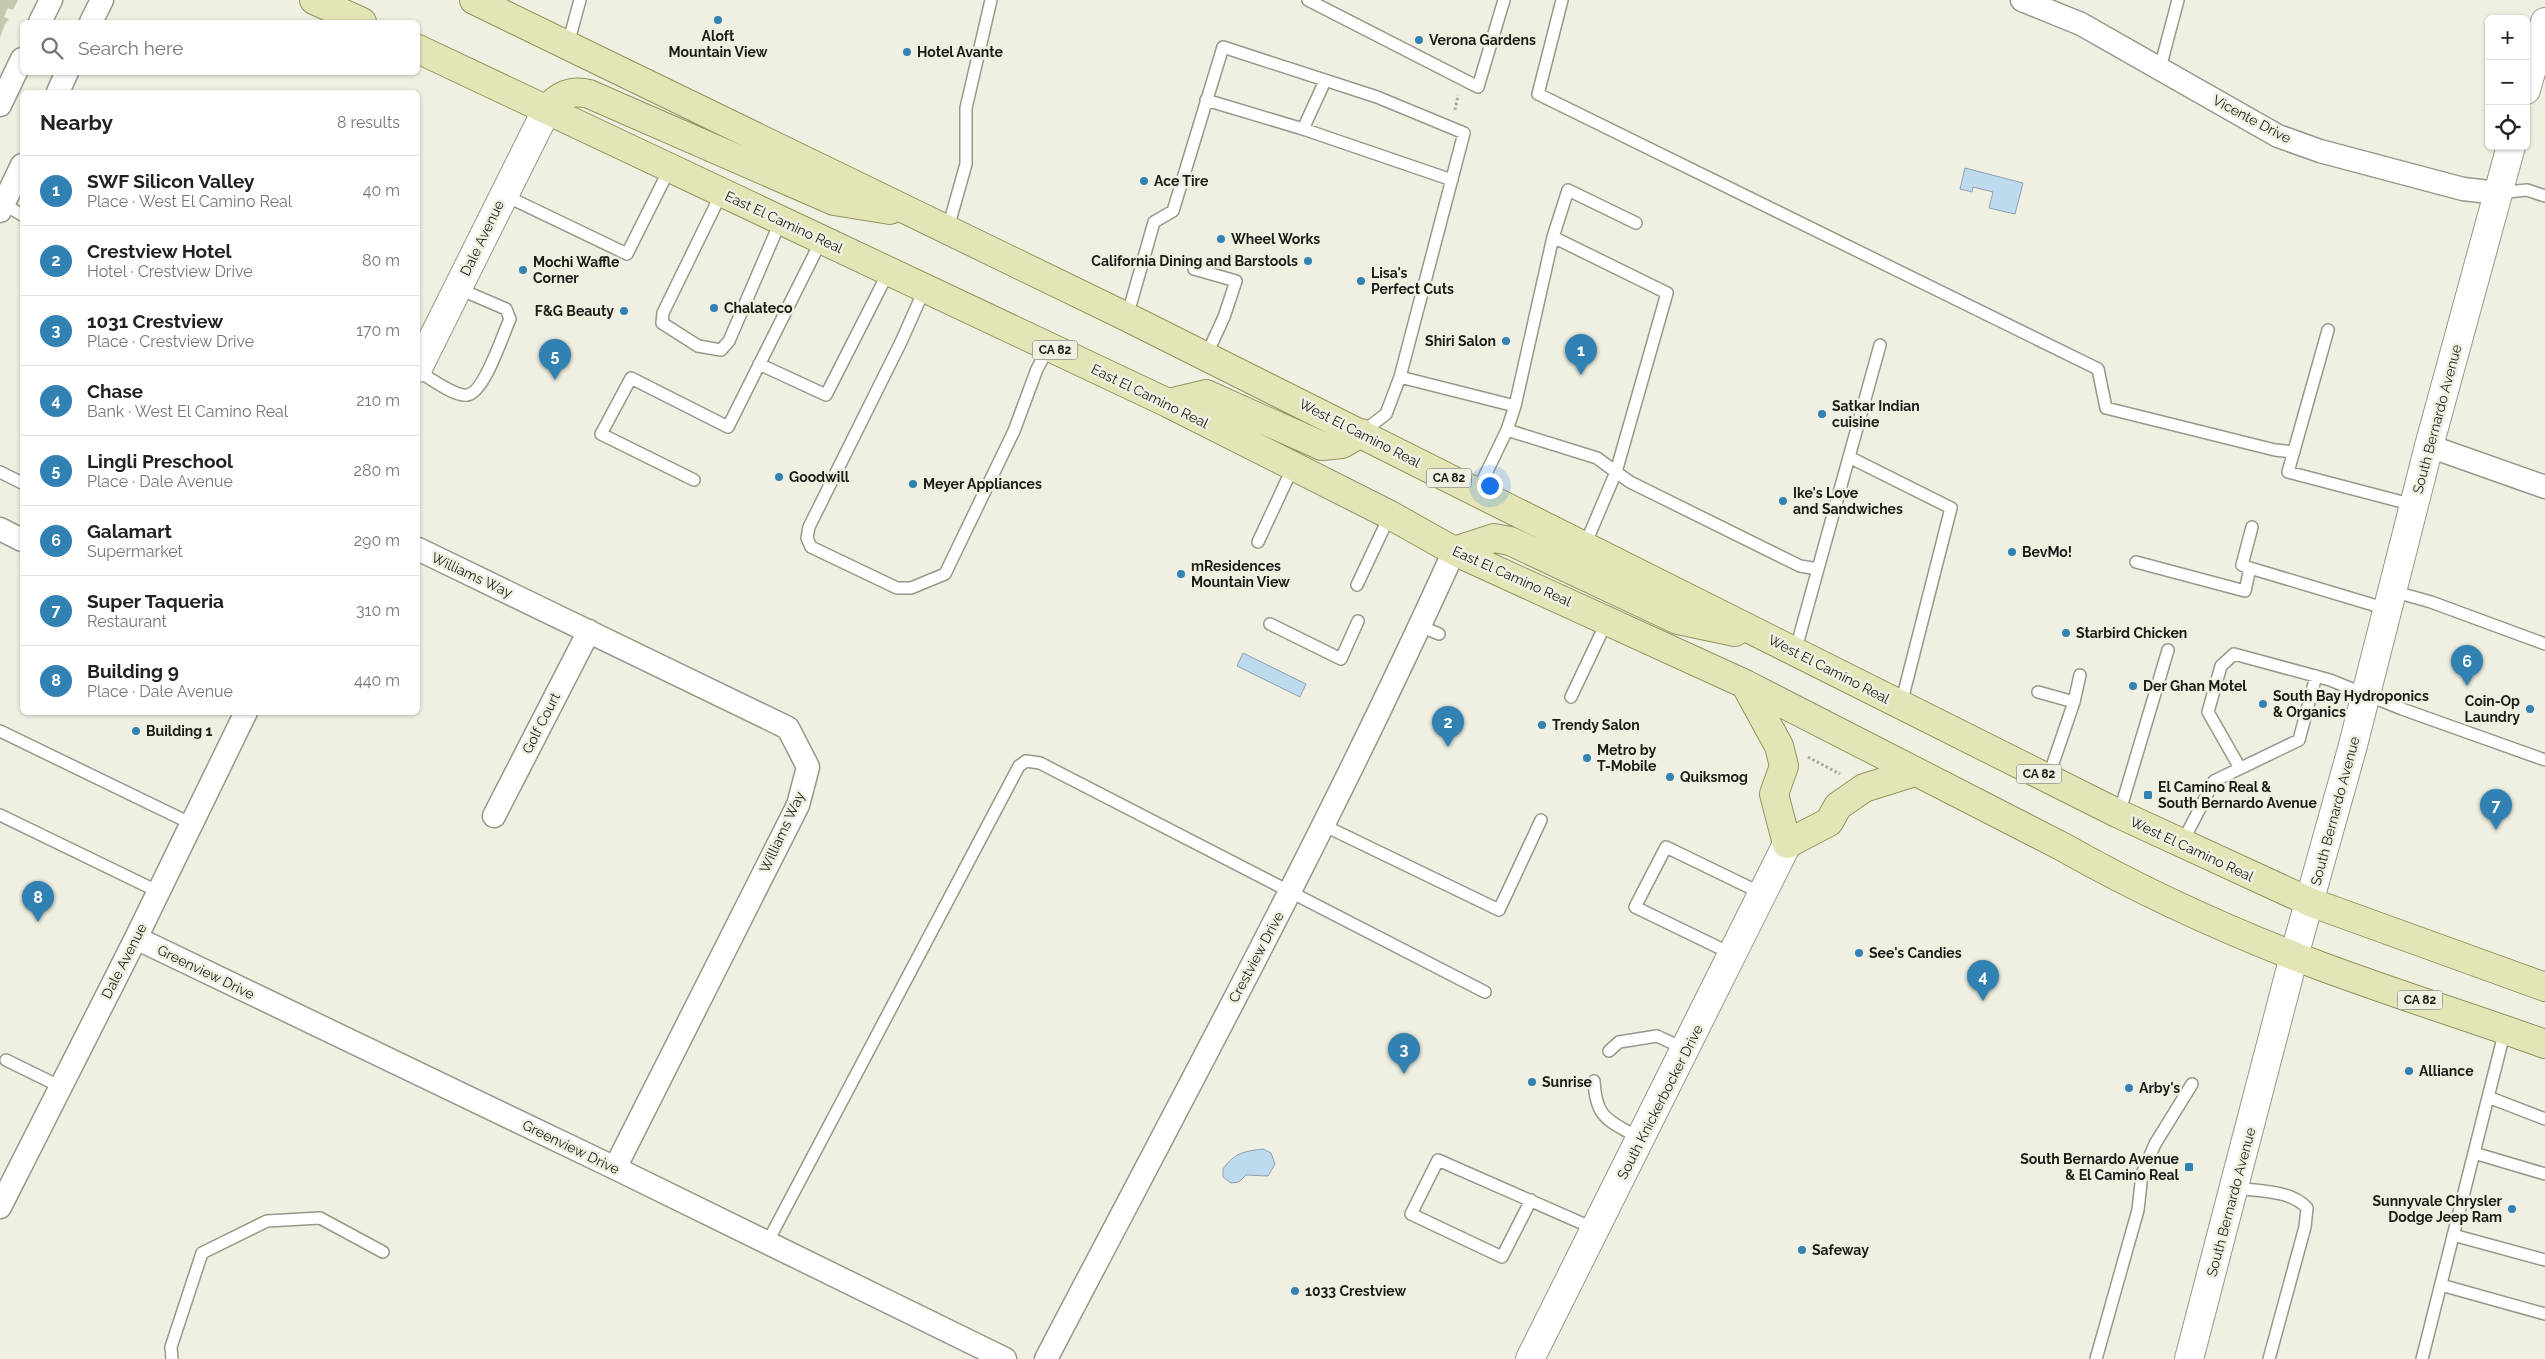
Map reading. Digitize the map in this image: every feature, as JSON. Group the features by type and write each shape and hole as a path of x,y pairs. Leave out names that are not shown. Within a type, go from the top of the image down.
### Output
{"main road":[{"path":"314,0 358,20"},
{"name":"CA 82","path":"474,0 948,228 1127,317"},
{"name":"East El Camino Real","path":"420,50 1168,404 1390,515 1454,551 1608,619 1745,684"},
{"path":"546,109 556,98 578,91 834,201 917,214"},
{"name":"West El Camino Real","path":"1127,317 1585,545 1900,705 2182,844 2310,902 2545,987"},
{"path":"1168,404 1206,394 1322,446 1342,444 1361,433"},
{"path":"1454,551 1494,538 1510,541 1678,620 1771,639"},
{"path":"1745,684 1779,746 1784,766 1774,794 1787,844 1829,822 1838,806 1864,788 1915,772"},
{"name":"CA 82","path":"1745,684 2116,877 2232,931 2294,956 2545,1044"}],"street":[{"path":"41,20 51,0"},
{"path":"92,20 102,0"},
{"name":"Vicente Drive","path":"2022,0 2081,24 2278,136 2320,151 2463,189 2498,193"},
{"path":"2530,76 2545,22"},
{"path":"0,105 20,63"},
{"path":"59,90 66,75"},
{"name":"Dale Avenue","path":"420,365 546,109"},
{"name":"South Bernardo Avenue","path":"2192,1358 2294,956 2366,695 2429,446 2510,150"},
{"path":"1,205 20,169"},
{"path":"2429,446 2545,487"},
{"path":"0,529 20,539"},
{"name":"Williams Way","path":"420,551 788,728 808,767 798,805 615,1168"},
{"name":"Crestview Drive","path":"1046,1359 1323,826 1429,630 1454,551"},
{"name":"Golf Court","path":"494,816 589,631"},
{"name":"Dale Avenue","path":"0,1208 159,892 245,715"},
{"name":"South Knickerbocker Drive","path":"1530,1359 1686,1050 1787,844"},
{"name":"Greenview Drive","path":"136,938 615,1168 1005,1359"}],"lane":[{"path":"568,44 580,0"},
{"path":"948,228 966,164 966,108 991,0"},
{"path":"1308,0 1478,87 1504,0"},
{"path":"1562,0 1538,94 2098,369 2106,408 2275,450 2294,452"},
{"path":"2160,68 2178,0"},
{"path":"1127,317 1154,222 1173,211 1223,47 1377,97 1464,133 1400,377 1386,414 1361,433"},
{"path":"1303,129 1325,81"},
{"path":"1206,100 1303,129 1452,180"},
{"path":"504,195 627,254 670,168"},
{"path":"1477,492 1507,430 1515,406 1553,237 1568,190 1636,223"},
{"path":"2498,193 2526,190 2545,196"},
{"path":"722,192 663,313 662,323 698,346 720,350 729,340 781,220"},
{"path":"1,205 20,214"},
{"path":"1553,237 1667,293 1616,472 1585,545"},
{"path":"694,480 601,434 631,378 728,427 822,239"},
{"path":"1194,269 1236,281 1224,317 1206,356"},
{"path":"759,364 826,396 889,271"},
{"path":"420,370 458,394 467,396 474,392 484,380 510,318 506,309 457,288"},
{"path":"925,288 808,532 811,547 871,576 897,588 911,588 945,574 1014,431 1034,376 1049,347"},
{"path":"2328,330 2288,472 2414,505"},
{"path":"1795,652 1880,345"},
{"path":"1400,377 1515,406"},
{"path":"1507,430 1597,458 1630,482 1800,566 1818,569"},
{"path":"1849,457 1951,508 1900,705"},
{"path":"1258,542 1293,467"},
{"path":"0,472 20,482"},
{"path":"1357,585 1390,515"},
{"path":"2252,527 2242,565 2390,600 2431,602 2545,644"},
{"path":"2136,562 2244,591 2250,568"},
{"path":"1571,697 1608,619"},
{"path":"1270,624 1341,659 1358,622"},
{"path":"2119,814 2168,650"},
{"path":"2240,768 2208,712 2221,666 2234,654 2316,676 2545,760"},
{"path":"2048,778 2074,702 2080,675"},
{"path":"2182,844 2214,782 2299,740 2316,676"},
{"path":"2038,692 2074,702"},
{"path":"0,732 192,824"},
{"path":"767,1243 1019,766 1026,761 1040,762 1485,992"},
{"path":"0,816 159,892"},
{"path":"1323,826 1498,910 1541,820"},
{"path":"1733,954 1635,907 1666,847 1763,894"},
{"path":"2422,1359 2505,1030"},
{"path":"1609,1051 1619,1042 1657,1036 1686,1050"},
{"path":"6,1060 60,1088"},
{"path":"1594,1081 1600,1114 1640,1139"},
{"path":"2096,1359 2138,1210 2142,1174 2155,1144 2192,1084"},
{"path":"2488,1097 2545,1119"},
{"path":"2474,1153 2545,1174"},
{"path":"1531,1200 1502,1257 1410,1214 1438,1160 1531,1200 1596,1230"},
{"path":"2235,1188 2280,1194 2299,1199 2306,1208 2305,1227 2269,1359"},
{"path":"172,1359 171,1347 202,1253 267,1221 320,1218 382,1252"},
{"path":"2453,1235 2545,1260"},
{"path":"2441,1285 2545,1314"}],"path":[{"path":"1802,754 1842,776"}],"green space":[{"path":"0,0 18,0 13,10 8,8 4,17 9,19 0,38"}],"water":[{"path":"1965,168 2023,183 2015,214 1989,208 1993,192 1973,187 1972,192 1960,189"},
{"path":"1243,653 1306,684 1300,697 1237,666"},
{"path":"1263,1149 1271,1153 1275,1164 1268,1176 1246,1175 1239,1182 1231,1183 1223,1177 1223,1169 1231,1159 1245,1152"}],"place":[{"name":"Aloft Mountain View","path":"718,20"},
{"name":"Verona Gardens","path":"1419,40"},
{"name":"Hotel Avante","path":"907,52"},
{"name":"Ace Tire","path":"1144,181"},
{"name":"Wheel Works","path":"1221,239"},
{"name":"California Dining and Barstools","path":"1308,261"},
{"name":"Mochi Waffle Corner","path":"523,270"},
{"name":"Lisa's Perfect Cuts","path":"1361,281"},
{"name":"Chalateco","path":"714,308"},
{"name":"F&G Beauty","path":"624,311"},
{"name":"Shiri Salon","path":"1506,341"},
{"name":"SWF Silicon Valley","path":"1581,375"},
{"name":"Lingli Preschool","path":"555,380"},
{"name":"Satkar Indian cuisine","path":"1822,414"},
{"name":"Goodwill","path":"779,477"},
{"name":"Meyer Appliances","path":"913,484"},
{"name":"Ike's Love and Sandwiches","path":"1783,501"},
{"name":"BevMo!","path":"2012,552"},
{"name":"mResidences Mountain View","path":"1181,574"},
{"name":"Starbird Chicken","path":"2066,633"},
{"name":"Der Ghan Motel","path":"2133,686"},
{"name":"Galamart","path":"2467,686"},
{"name":"South Bay Hydroponics & Organics","path":"2263,704"},
{"name":"Coin-Op Laundry","path":"2530,709"},
{"name":"Trendy Salon","path":"1542,725"},
{"name":"Building 1","path":"136,731"},
{"name":"Crestview Hotel","path":"1448,747"},
{"name":"Metro by T-Mobile","path":"1587,758"},
{"name":"Quiksmog","path":"1670,777"},
{"name":"El Camino Real & South Bernardo Avenue","path":"2148,795"},
{"name":"Super Taqueria","path":"2496,830"},
{"name":"Building 9","path":"38,922"},
{"name":"See's Candies","path":"1859,953"},
{"name":"Chase","path":"1983,1001"},
{"name":"Alliance","path":"2409,1071"},
{"name":"1031 Crestview","path":"1404,1074"},
{"name":"Sunrise","path":"1532,1082"},
{"name":"Arby's","path":"2129,1088"},
{"name":"South Bernardo Avenue & El Camino Real","path":"2189,1167"},
{"name":"Sunnyvale Chrysler Dodge Jeep Ram","path":"2512,1209"},
{"name":"Safeway","path":"1802,1250"},
{"name":"1033 Crestview","path":"1295,1291"}]}
